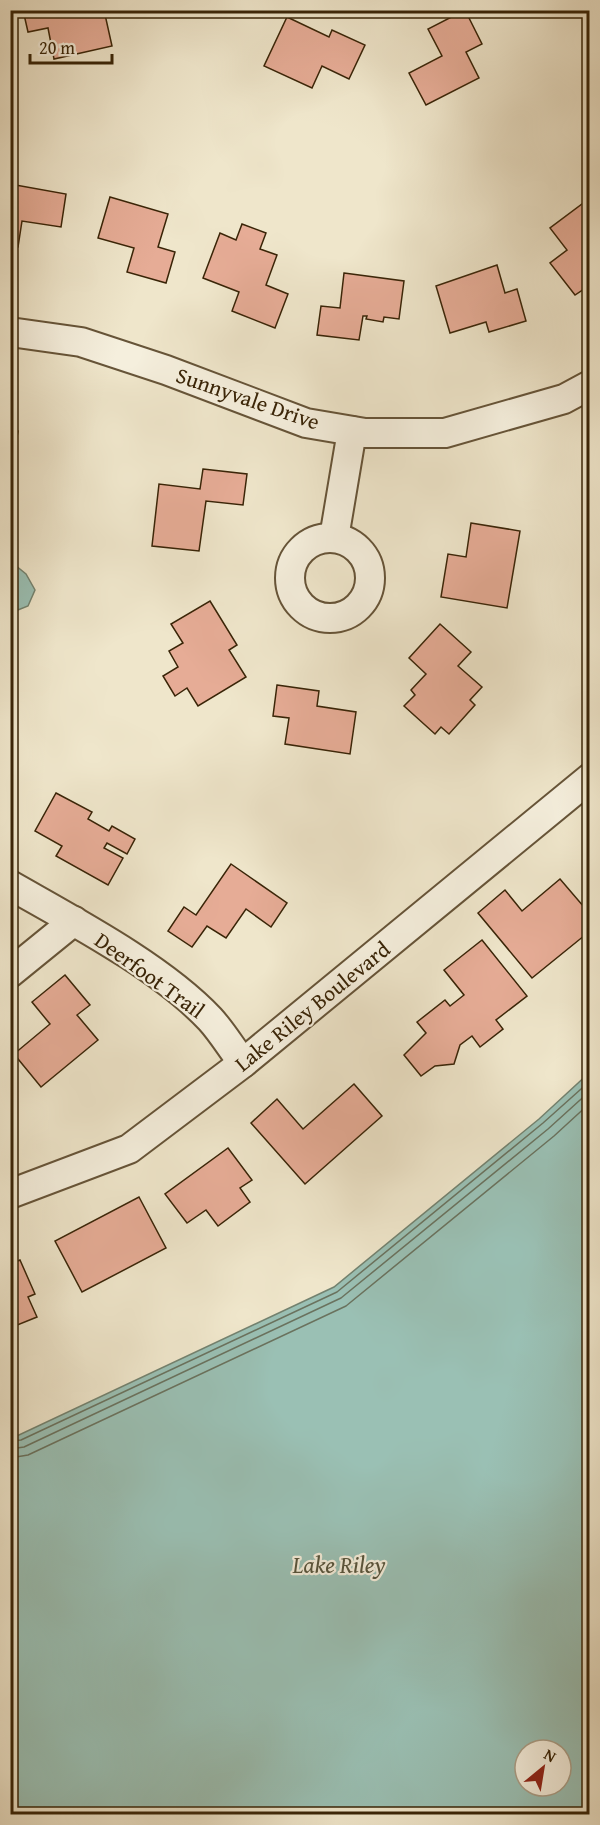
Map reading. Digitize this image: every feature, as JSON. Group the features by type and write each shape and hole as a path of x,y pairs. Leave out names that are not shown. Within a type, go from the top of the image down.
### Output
{"street":[{"name":"Sunnyvale Drive","path":"10,332 81,342 166,370 306,423 352,430 445,433 564,399 590,385"},
{"path":"334,538 352,430"},
{"name":"Lake Riley Boulevard","path":"10,1194 129,1149 243,1063 590,778"},
{"name":"Deerfoot Trail","path":"10,885 74,921 178,990 211,1019 243,1063"},
{"name":"Deerfoot Trail","path":"10,973 74,921"}],"water":[{"path":"10,561 26,574 35,590 28,606 18,610 11,609"},
{"name":"Lake Riley","path":"589,1073 589,1814 11,1814 11,1436 19,1435 334,1287 539,1119"}],"building":[{"path":"23,10 104,10 112,46 54,59 48,28 28,32"},
{"path":"465,10 482,44 466,52 479,78 426,105 409,73 442,56 428,29"},
{"path":"287,17 329,37 332,30 365,45 349,79 322,66 312,88 264,66"},
{"path":"10,184 66,194 61,227 22,221 18,247 10,246"},
{"path":"110,197 168,214 158,247 175,252 166,283 127,272 134,248 98,238"},
{"path":"590,198 590,285 575,295 550,263 567,250 550,228"},
{"path":"242,224 266,233 260,249 277,255 266,285 288,294 275,328 232,311 239,292 203,278 220,233 236,240"},
{"path":"497,265 505,293 517,289 526,321 489,332 486,322 450,333 436,286"},
{"path":"344,273 404,281 399,319 384,317 383,322 366,319 367,316 363,316 359,340 317,335 321,306 340,308"},
{"path":"10,429 18,431 12,468 10,467"},
{"path":"203,469 247,474 243,505 206,501 199,551 152,546 159,484 200,489"},
{"path":"471,523 520,531 507,608 441,597 448,554 466,557"},
{"path":"210,601 237,645 229,650 246,677 198,706 187,688 175,696 163,676 178,667 169,651 183,643 171,624"},
{"path":"440,624 471,652 458,666 482,687 470,700 475,705 449,734 441,727 435,734 404,706 415,695 411,690 426,674 409,658"},
{"path":"277,685 319,691 317,706 356,712 350,754 285,744 289,718 273,716"},
{"path":"56,793 92,812 88,819 109,831 112,826 135,839 127,854 107,843 104,848 123,858 108,885 56,856 62,846 35,831"},
{"path":"231,864 287,903 271,927 246,909 226,938 207,926 192,947 168,931 184,907 196,915"},
{"path":"560,879 590,914 590,931 532,978 478,913 505,890 522,911"},
{"path":"482,940 527,996 496,1020 503,1029 480,1047 472,1036 460,1045 454,1064 435,1066 421,1076 404,1055 426,1033 417,1022 445,1000 450,1006 464,995 444,970"},
{"path":"65,975 90,1005 77,1015 98,1040 41,1087 14,1054 50,1024 32,1002"},
{"path":"354,1084 382,1116 305,1184 251,1123 277,1099 303,1129"},
{"path":"228,1148 252,1180 240,1188 250,1202 218,1226 206,1210 187,1223 165,1194"},
{"path":"139,1197 166,1248 82,1292 55,1241"},
{"path":"20,1260 35,1294 28,1297 37,1317 10,1328 10,1264"}]}
